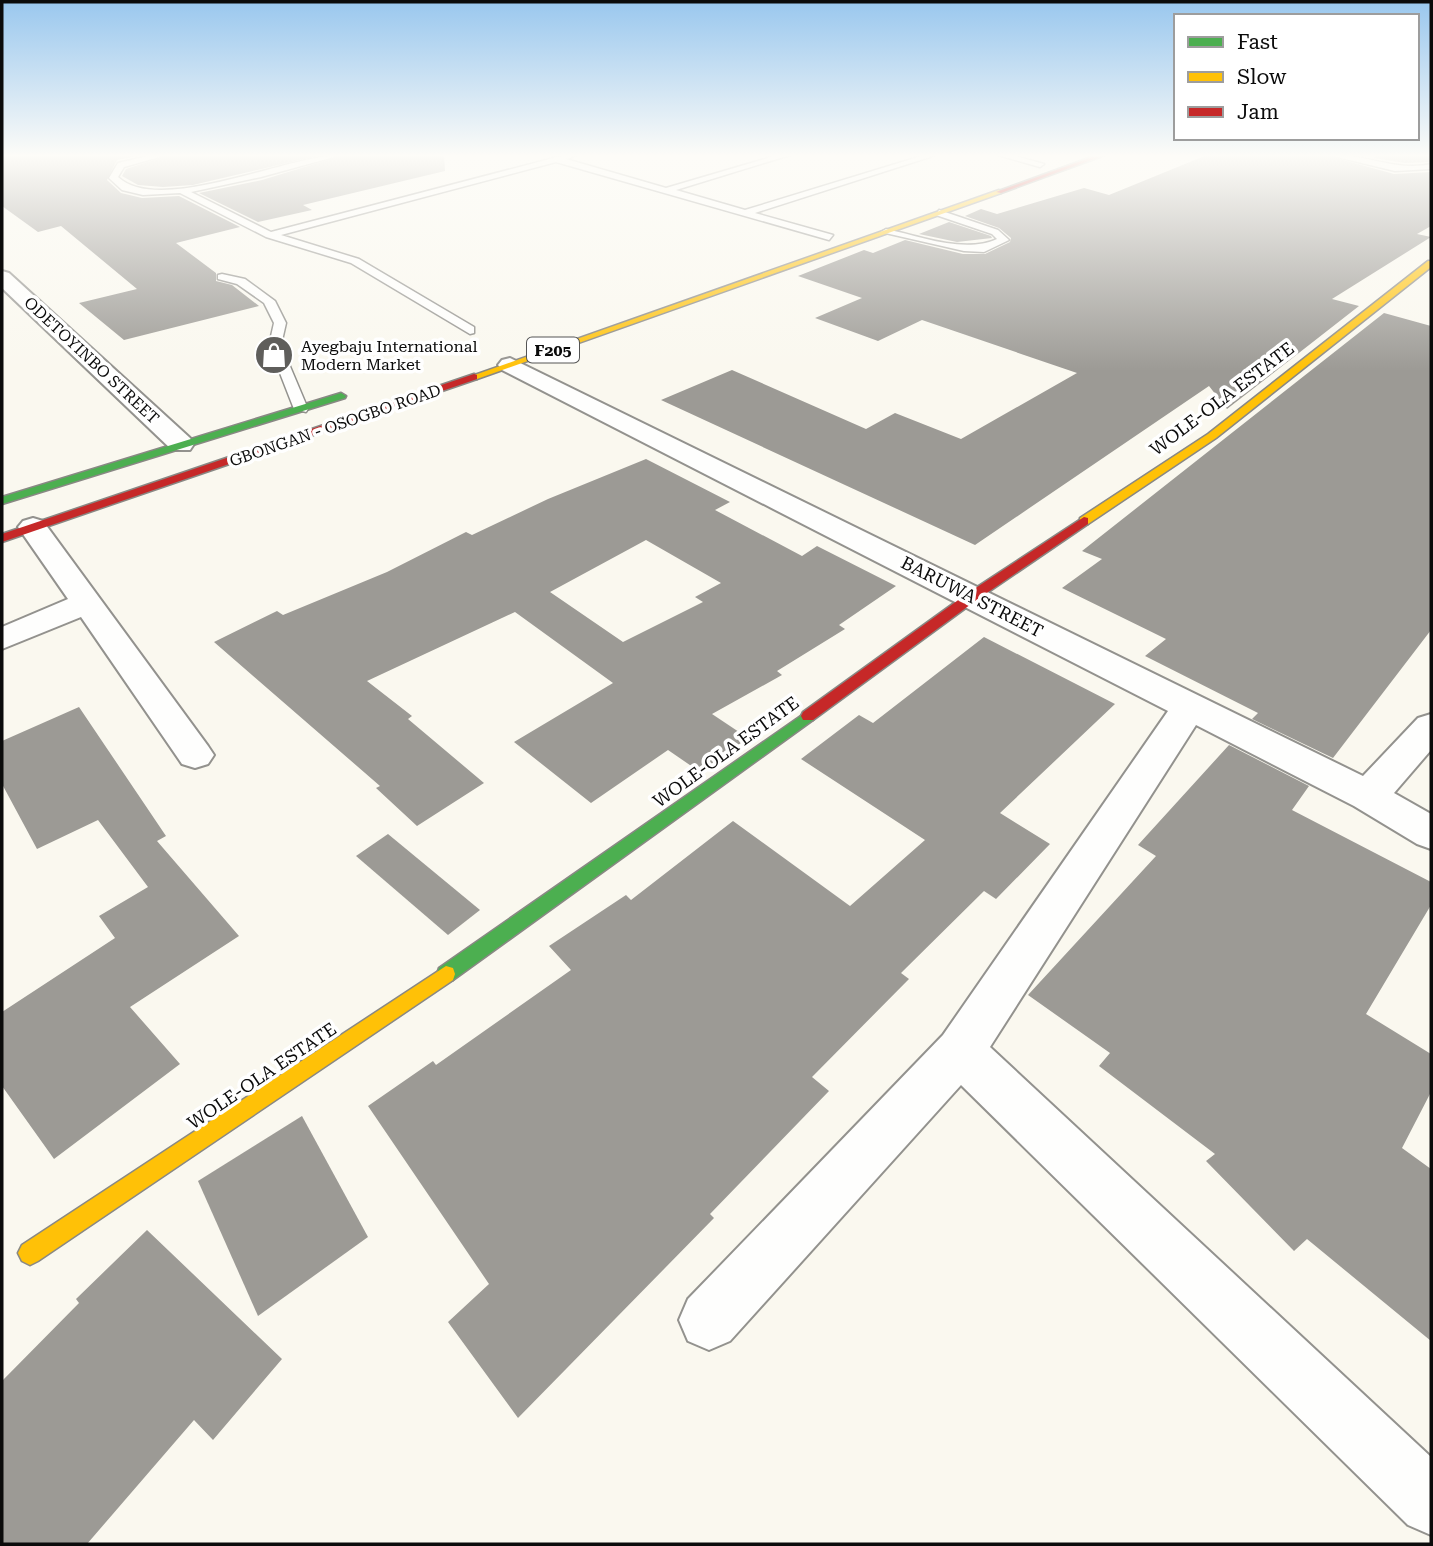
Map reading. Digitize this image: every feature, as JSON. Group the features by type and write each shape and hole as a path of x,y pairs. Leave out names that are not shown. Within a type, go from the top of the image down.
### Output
{"main road":[{"path":"635,302 857,227"},
{"name":"GBONGAN - OSOGBO ROAD","path":"2,538 510,365 900,227"},
{"name":"WOLE-OLA ESTATE","path":"30,1253 363,1032 681,809 973,596 1212,436 1431,263"},
{"name":"GBONGAN - OSOGBO ROAD","path":"2,501 351,393"}],"street":[{"name":"ODETOYINBO STREET","path":"2,277 181,444"},
{"name":"BARUWA STREET","path":"510,365 1368,796 1431,833"},
{"path":"33,527 195,755"},
{"path":"2,639 89,603"},
{"path":"709,1320 960,1051 1189,707"},
{"path":"1368,796 1431,727"},
{"path":"960,1051 1431,1502"}],"lane":[{"path":"254,227 270,235 355,261 470,330"},
{"path":"270,235 300,227"},
{"path":"795,227 829,237"},
{"path":"886,232 964,248 984,249 1004,240 995,232 981,227"},
{"path":"222,276 241,281 269,301 280,323 275,345 301,409"}],"building":[{"path":"31,227 57,227 38,232"},
{"path":"62,227 239,227 176,243 216,273 216,281 232,285 259,306 124,340 79,303 137,289"},
{"path":"936,227 964,227 992,238 957,242 919,234"},
{"path":"997,227 1429,227 1417,234 1431,237 1332,299 1359,306 1227,409 1209,386 975,545 661,400 732,370 866,429 895,413 961,439 1077,373 922,320 878,341 815,318 862,298 798,276 864,250 873,253 905,240 963,254 985,254 1010,242 1011,238"},
{"path":"1384,313 1431,326 1431,630 1333,758 1252,719 1258,713 1145,656 1166,639 1062,588 1102,559 1082,551"},
{"path":"646,459 730,502 715,510 802,556 817,546 896,586 839,625 845,629 777,671 782,675 712,714 748,738 700,772 668,750 591,803 514,742 613,683 515,612 367,681 412,716 408,719 484,783 417,826 376,788 380,786 214,642 277,611 283,615 387,572 466,532 472,535 548,499","holes":["646,540 721,583 695,597 703,602 623,642 550,592"]},
{"path":"984,637 1115,704 1000,813 1050,844 996,899 984,891 901,973 909,979 812,1077 829,1091 710,1214 714,1218 518,1418 448,1322 489,1284 368,1106 433,1061 436,1065 571,970 549,946 626,895 631,900 733,821 850,906 925,840 801,759 859,715 873,723"},
{"path":"79,707 166,836 157,841 239,936 130,1007 180,1064 54,1159 2,1086 2,1012 115,938 99,916 148,887 98,820 37,849 2,784 2,741"},
{"path":"1229,745 1309,786 1292,810 1431,882 1431,905 1366,1014 1431,1054 1431,1092 1402,1148 1431,1169 1431,1341 1307,1239 1294,1251 1206,1161 1215,1154 1099,1066 1110,1053 1028,995 1156,856 1138,845"},
{"path":"388,834 480,910 448,935 356,856"},
{"path":"302,1116 368,1237 258,1316 198,1181"},
{"path":"147,1230 282,1359 213,1440 194,1420 87,1544 2,1544 2,1381 79,1303 76,1299"}],"traffic: fast":[{"path":"2,501 341,396"},
{"path":"446,974 808,716"}],"traffic: slow":[{"path":"474,377 899,227"},
{"path":"1084,521 1212,436 1431,263"},
{"path":"30,1253 446,974"}],"traffic: jam":[{"path":"2,538 474,377"},
{"path":"808,716 973,596 1084,521"}],"place":[{"name":"Ayegbaju International Modern Market","path":"274,355"}]}
